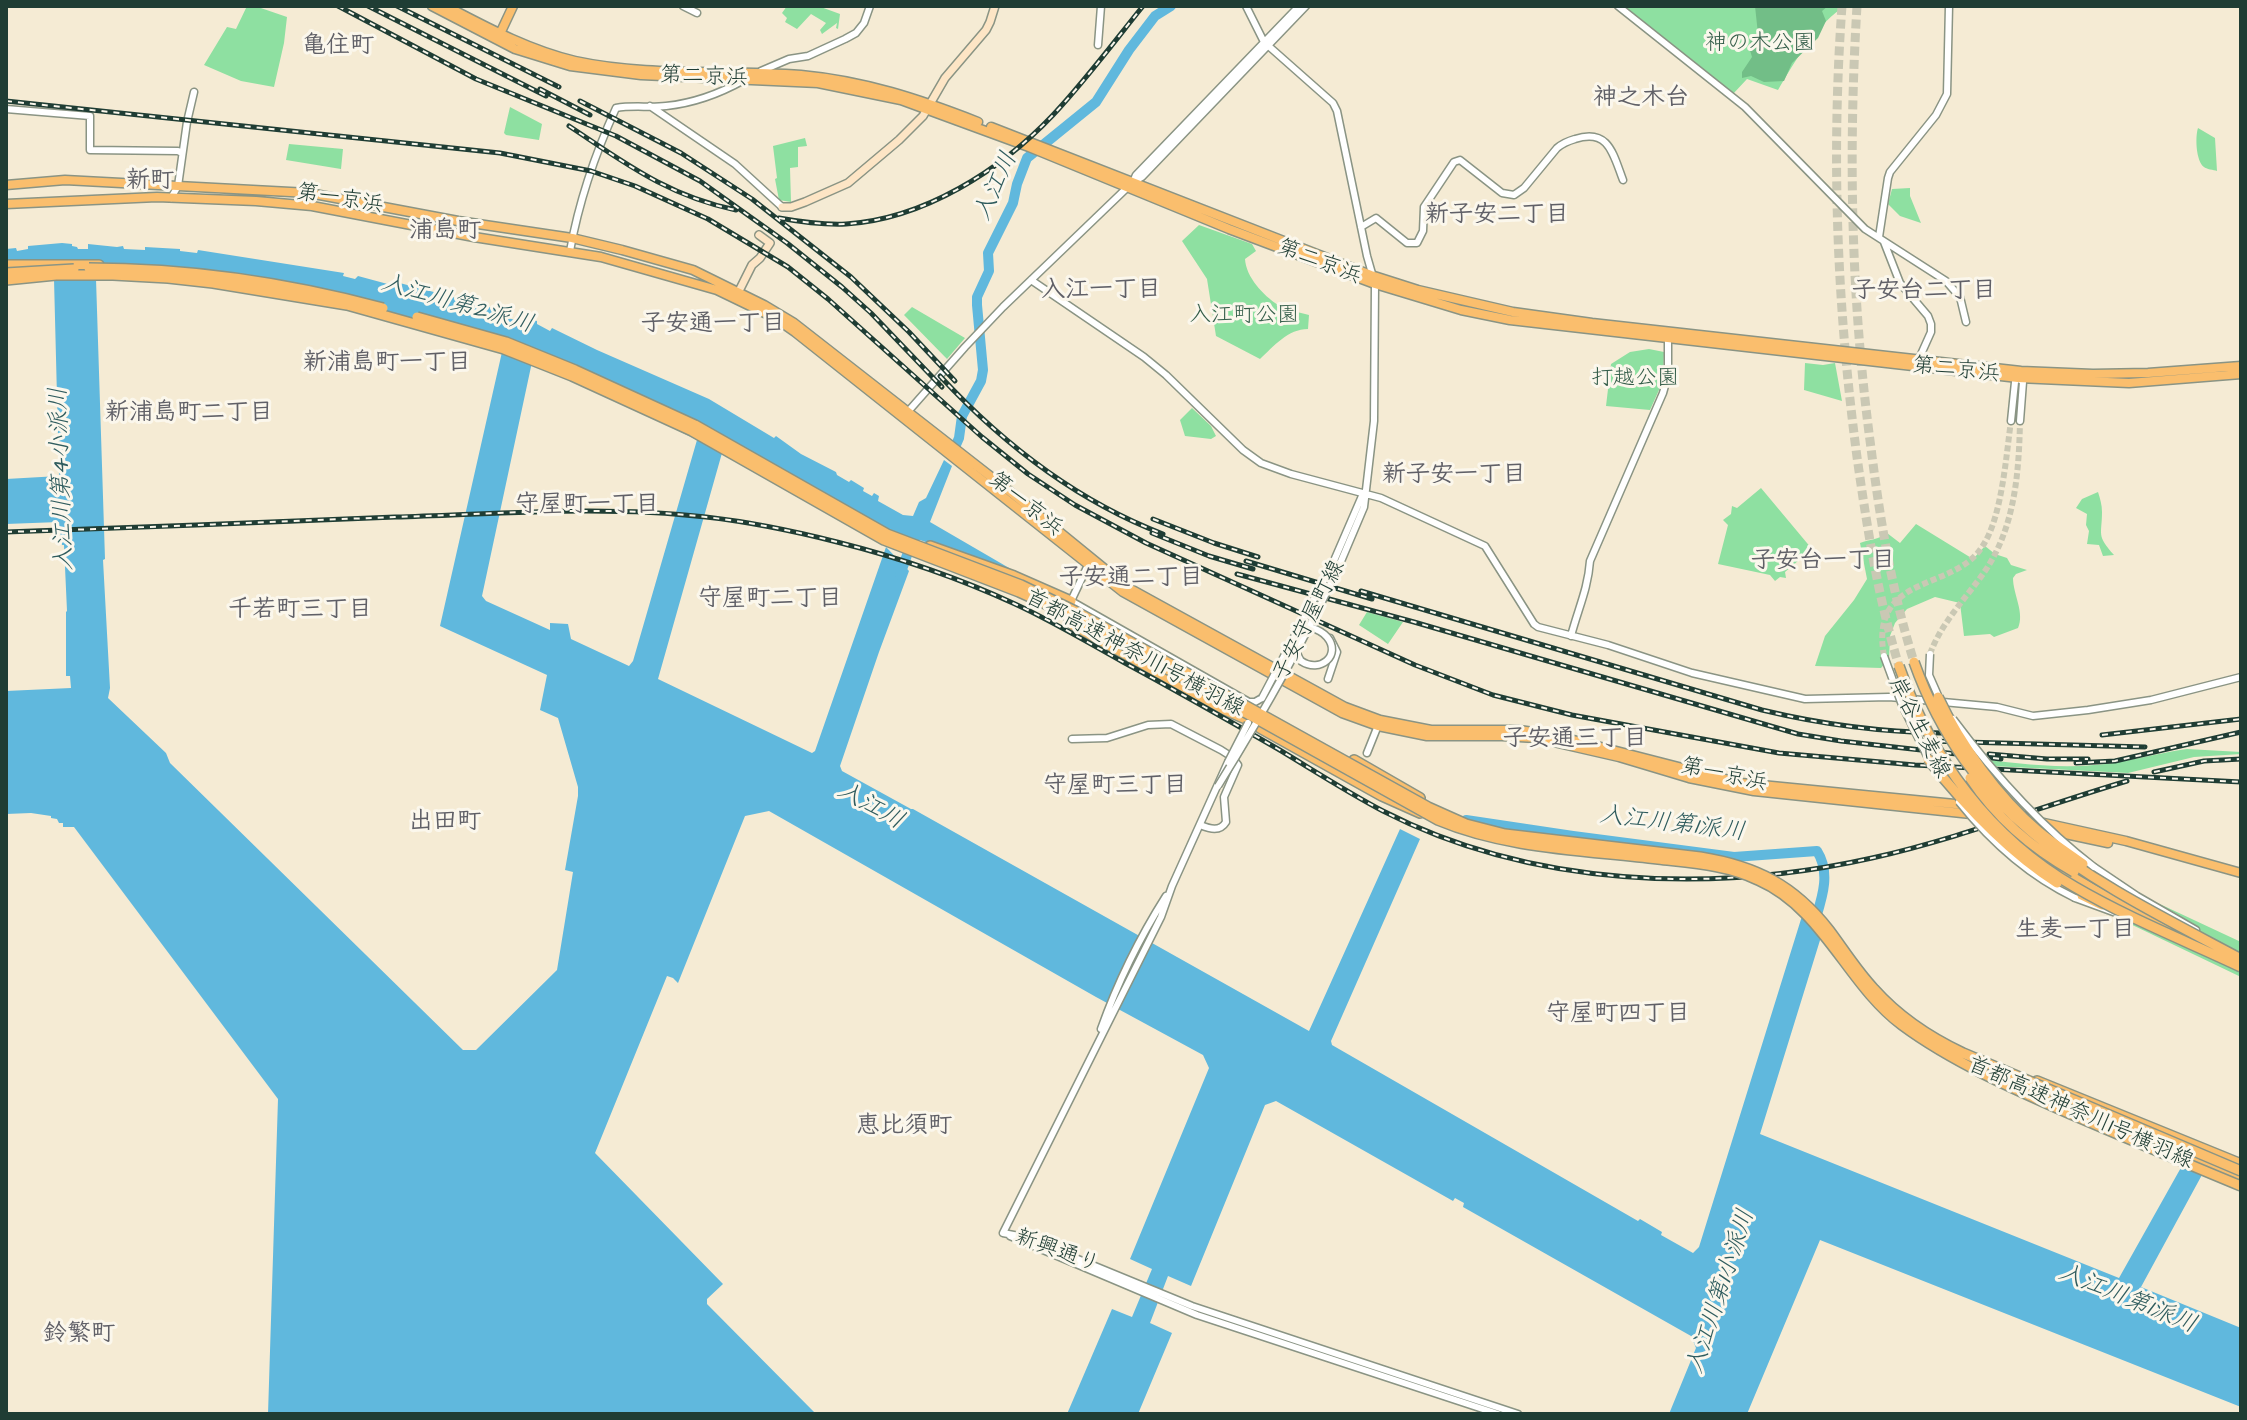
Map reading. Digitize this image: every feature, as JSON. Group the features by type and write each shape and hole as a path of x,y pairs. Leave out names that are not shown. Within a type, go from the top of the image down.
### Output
{"highway":[{"path":"6,265 115,265 169,271"},
{"name":"首都高速神奈川1号横羽線","path":"6,273 85,268 169,271 258,283 348,299 506,342 695,425 887,534 1048,597 1428,807 1466,824 1505,834 1700,857 1738,864 1759,872 1786,887 1810,908 1872,987 1900,1014 1941,1042 2241,1175"},
{"name":"首都高速神奈川1号横羽線","path":"6,280 84,274 141,276 202,281 347,305 504,349 572,376 692,431 884,540 1019,592 1094,628 1438,820 1491,838 1701,864 1755,878 1783,894 1807,915 1859,983 1891,1016 1920,1037 1997,1081 2241,1187"},
{"path":"887,534 1014,576 1068,599 1066,614 1069,622 1225,710 1279,733"},
{"path":"1019,592 1184,685 1254,713"},
{"path":"1914,662 1934,712 1961,755 1980,781 2024,827 2081,870 2178,923"},
{"path":"1899,666 1916,711 1943,760 1988,818 2032,857 2081,890 2157,928"},
{"path":"1938,697 1970,753 2030,823 2114,886 2240,963"},
{"path":"1255,726 1382,796 1438,820"},
{"path":"1367,753 1367,761 1376,772"},
{"path":"1928,759 1991,831 2031,866 2078,895 2240,963"},
{"path":"1354,760 1457,817 1505,834"},
{"path":"1943,760 1991,815 2053,866 2206,947"},
{"path":"1949,1054 2036,1094 2241,1175"},
{"path":"2000,1068 2066,1091 2241,1164"}],"main road":[{"name":"第二京浜","path":"432,6 547,60 593,71 797,81 838,86 929,106"},
{"name":"第二京浜","path":"446,6 499,37 595,65 757,73 832,79 877,87 1131,185 1229,229 1375,284 1461,310 1510,320 2018,378 2129,383 2241,374"},
{"path":"499,37 513,6"},
{"path":"782,207 791,207 848,183 899,140 929,106 945,78 987,27 995,6"},
{"name":"第一京浜","path":"6,185 65,180 309,193 458,221 572,238 680,266 785,325 906,415 1123,592 1335,710 1427,736 1536,738 1726,786 1861,804 1961,812 2117,845 2241,876"},
{"name":"第二京浜","path":"1131,185 1203,208 1371,275 1513,312 2021,371 2148,373 2241,366"},
{"name":"第一京浜","path":"6,204 171,198 294,204 601,257 736,295"},
{"path":"736,295 752,265 770,243 759,235"}],"street":[{"path":"683,6 697,13"},
{"path":"570,251 595,155 616,108 665,106 708,98 757,73 789,59 808,56 856,33 864,23 870,6"},
{"path":"1098,45 1101,6"},
{"path":"1246,6 1266,44 1333,103 1337,111 1375,284"},
{"path":"906,415 976,335 1146,173 1299,6"},
{"path":"1266,44 1306,6"},
{"path":"1618,6 1745,107 1853,219 1937,274 1954,289 1963,305 1966,322"},
{"path":"1918,361 1931,332 1931,324 1928,316 1900,283 1882,240 1890,172 1936,115 1947,94 1949,6"},
{"path":"171,198 178,186 194,92"},
{"path":"650,106 735,164 782,207"},
{"path":"6,109 90,116 90,150 182,153"},
{"path":"1361,227 1376,218 1407,243 1417,243 1423,231 1424,207 1457,160 1502,193 1514,195 1524,188 1557,148 1586,136 1598,137 1609,145 1623,180"},
{"path":"1031,280 1135,350 1261,463 1381,498 1485,546 1534,624 1692,673 1805,699 1889,697 1997,707 2033,716 2151,700 2241,677"},
{"name":"子安守屋町線","path":"1218,786 1310,627 1364,493 1374,421 1375,284"},
{"path":"1571,636 1587,590 1590,561 1663,393 1668,375 1668,339"},
{"path":"2011,421 2018,378 2023,382 2020,421"},
{"path":"1089,563 1068,599 1249,702 1262,698"},
{"name":"子安守屋町線","path":"1003,1233 1172,886 1232,753 1336,565"},
{"path":"1310,627 1323,633 1326,636 1329,639 1331,652 1328,659 1313,666 1305,664 1297,653 1297,644 1309,632 1318,631 1322,633 1324,634 1326,635 1331,639 1337,652 1328,679"},
{"name":"岸谷生麦線","path":"1930,654 1929,675 1938,697"},
{"name":"岸谷生麦線","path":"1884,656 1902,705 1928,759 1982,829 2011,856 2039,878 2075,898 2206,947 2240,963"},
{"path":"1367,753 1379,723"},
{"path":"1072,739 1107,738 1132,729 1164,724 1178,727 1226,753 1238,765 1224,797 1226,822 1217,829 1200,825"},
{"name":"新興通り","path":"1003,1233 1235,1328 1498,1414"},
{"name":"新興通り","path":"1162,1297 1518,1414"}],"green space":[{"path":"247,6 287,17 274,87 241,81 204,65 227,27 236,29"},
{"path":"787,6 818,6 840,14 838,29 837,23 822,34 820,30 826,23 811,14 797,29 785,22 787,18 782,13"},
{"name":"神の木公園","path":"1624,6 1846,6 1816,32 1778,90 1747,79 1733,94"},
{"path":"1755,6 1828,6 1822,11 1826,21 1818,38 1792,63 1784,81 1764,82 1751,76 1742,78 1742,72 1752,57 1749,47 1751,39 1758,34"},
{"path":"510,107 542,124 539,140 504,133"},
{"path":"2198,128 2215,138 2217,171 2205,168 2199,160 2196,143"},
{"path":"805,138 807,146 798,147 798,167 790,168 791,202 779,200 773,146"},
{"path":"289,144 343,149 341,169 286,160"},
{"path":"1910,188 1921,223 1900,216 1888,204 1892,189"},
{"name":"入江町公園","path":"1199,225 1252,244 1256,251 1245,259 1252,279 1278,305 1309,315 1308,329 1288,335 1260,359 1216,336 1207,279 1182,241"},
{"path":"912,307 965,338 947,359 904,315"},
{"name":"打越公園","path":"1649,349 1664,352 1663,381 1650,410 1606,406 1611,364 1630,352"},
{"path":"1805,363 1835,363 1842,401 1804,390"},
{"path":"1192,408 1211,426 1216,436 1211,439 1185,436 1180,420"},
{"path":"1761,488 1812,549 1785,572 1786,578 1780,577 1775,581 1770,575 1718,564 1728,525 1723,520 1731,514 1732,506 1737,508"},
{"path":"2098,492 2102,509 2101,535 2114,555 2103,556 2099,545 2087,544 2087,514 2076,508 2082,499"},
{"path":"1916,524 1973,559 1985,546 2007,558 2011,565 2027,570 2013,578 2020,616 2018,628 1994,637 1990,634 1964,636 1960,603 1935,597 1907,609 1895,623 1890,636 1889,659 1881,668 1815,666 1825,636 1867,579 1860,543 1887,533 1900,543"},
{"path":"1367,612 1403,622 1388,644 1359,625"},
{"path":"2187,749 2241,754 2194,757 2128,773 1973,765 1968,758 2078,766"},
{"path":"2042,849 2241,942 2241,977 2032,877"}],"water":[{"path":"62,243 72,244 78,249 88,249 88,244 123,246 124,249 180,249 197,253 198,250 344,273 343,276 355,279 358,276 395,286 396,282 486,304 507,313 508,318 522,322 527,318 537,321 550,331 552,328 709,399 849,482 851,480 864,488 863,491 872,496 874,493 879,496 878,501 903,515 913,516 919,502 926,498 944,460 952,466 930,522 1015,574 920,540 894,550 820,505 722,453 658,679 812,753 886,547 909,571 840,766 842,771 1309,1031 1400,829 1420,839 1331,1041 1332,1045 1638,1221 1640,1219 1693,1253 1699,1247 1802,916 1821,937 1760,1134 2119,1278 2183,1164 2203,1173 2141,1287 2241,1328 2241,1407 1820,1240 1747,1414 1669,1414 1696,1348 1691,1336 1463,1207 1464,1203 1455,1198 1453,1201 1276,1101 1265,1105 1191,1286 1168,1276 1150,1323 1172,1333 1138,1414 1067,1414 1112,1309 1132,1317 1152,1269 1130,1259 1209,1068 1203,1055 769,811 745,816 678,983 667,976 595,1153 723,1284 707,1299 707,1304 816,1414 268,1414 278,1099 74,827 63,827 63,823 51,816 6,814 6,691 71,688 70,676 66,676 64,545 59,522 6,524 6,479 59,476 54,279 6,284 6,249 16,248 17,251 28,249 28,246","holes":["96,279 209,285 356,310 502,352 440,626 547,675 540,710 558,718 578,796 565,870 573,872 557,970 476,1050 463,1050 170,763 166,753 108,698","532,362 599,391 697,440 629,666 571,639 568,624 550,623 550,630 486,601 482,596"]}],"waterway":[{"name":"入江川","path":"952,454 959,438 962,416 981,381 983,370 977,297 989,271 988,253 1013,203 1027,158 1096,102 1155,16 1171,6"},
{"name":"入江川","path":"900,575 912,541"},
{"name":"入江川第1派川","path":"1466,820 1734,857 1817,851 1824,877 1815,921"}],"tunnel":[{"path":"1842,6 1837,176 1845,344 1869,536 1899,666"},
{"path":"1857,6 1852,172 1859,338 1883,529 1899,609 1914,662"},
{"path":"1884,656 1883,629 1889,610 1916,587 1969,561 1989,535 2002,486 2011,421"},
{"path":"1930,654 1947,621 1985,571 2003,536 2016,479 2020,421"}],"railway":[{"path":"338,6 476,79 616,136 700,181 842,287 942,387"},
{"path":"368,6 546,96"},
{"path":"397,6 559,87"},
{"path":"779,218 829,224 875,220 904,213 959,188 1010,155 1053,115 1143,6"},
{"path":"540,89 590,115"},
{"path":"6,101 500,153 591,171 635,186 708,219 788,267 982,437 1028,474 1075,505 1146,543 1415,665 1493,695 1572,715 1779,753 1915,765 2241,782"},
{"path":"580,101 681,153 752,199 851,277 955,381"},
{"path":"569,126 648,177 689,196 736,210"},
{"path":"940,376 989,424 1042,468 1101,505 1163,534"},
{"path":"6,532 589,511 667,513 739,521 788,531 905,561 972,585 1056,625 1383,811 1440,836 1499,855 1561,869 1686,879 1749,877 1811,869 1904,850 2127,781"},
{"path":"1153,519 1258,557"},
{"path":"1152,533 1209,556 1253,569"},
{"path":"1246,561 1372,599"},
{"path":"1237,574 1798,734 2001,759"},
{"path":"1361,591 1762,710 1852,727 1942,733"},
{"path":"2102,735 2241,719"},
{"path":"2076,763 2115,761 2241,732"},
{"path":"1929,741 2145,747"},
{"path":"1989,754 2088,759"},
{"path":"2154,772 2204,761 2241,759"}],"district":[{"name":"亀住町","path":"338,47"},
{"name":"神之木台","path":"1641,99"},
{"name":"新町","path":"150,182"},
{"name":"新子安二丁目","path":"1497,216"},
{"name":"浦島町","path":"445,232"},
{"name":"入江一丁目","path":"1101,291"},
{"name":"子安台二丁目","path":"1924,292"},
{"name":"子安通一丁目","path":"713,325"},
{"name":"新浦島町一丁目","path":"387,364"},
{"name":"新浦島町二丁目","path":"189,414"},
{"name":"新子安一丁目","path":"1454,476"},
{"name":"守屋町一丁目","path":"587,506"},
{"name":"子安台一丁目","path":"1823,562"},
{"name":"子安通二丁目","path":"1131,579"},
{"name":"守屋町二丁目","path":"770,600"},
{"name":"千若町三丁目","path":"300,611"},
{"name":"子安通三丁目","path":"1575,740"},
{"name":"守屋町三丁目","path":"1115,787"},
{"name":"出田町","path":"445,823"},
{"name":"生麦一丁目","path":"2075,931"},
{"name":"守屋町四丁目","path":"1618,1015"},
{"name":"恵比須町","path":"904,1127"},
{"name":"鈴繁町","path":"79,1335"}],"water label":[{"name":"入江川第2派川","path":"457,305"},
{"name":"入江川第4小派川","path":"63,479"},
{"name":"入江川第1小派川","path":"1722,1292"}]}
